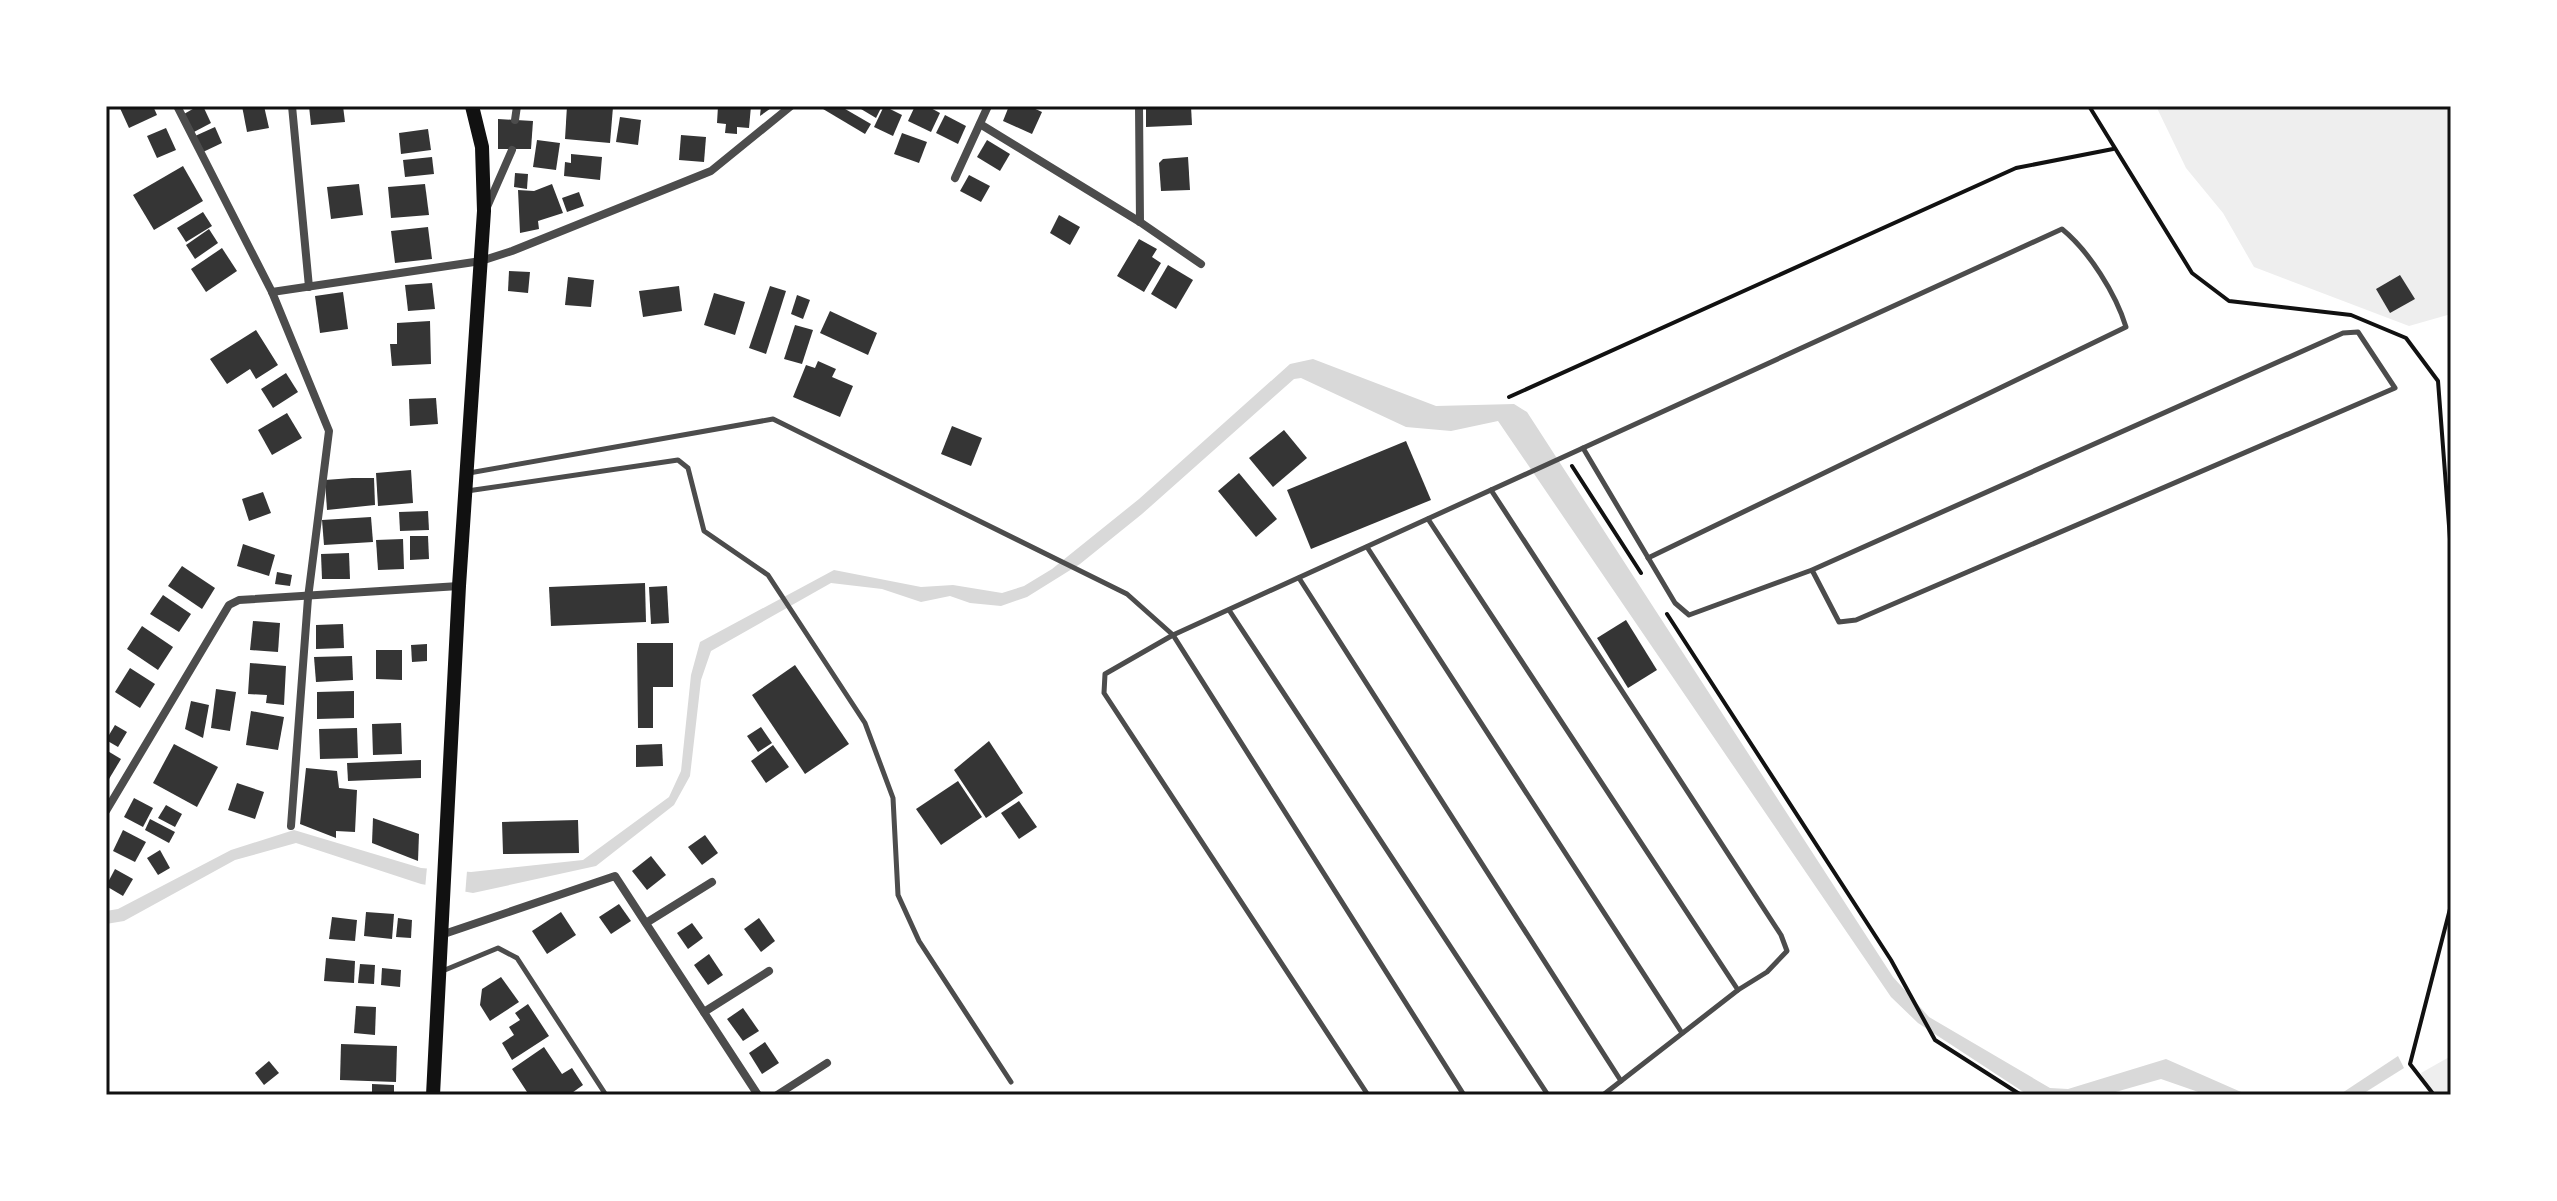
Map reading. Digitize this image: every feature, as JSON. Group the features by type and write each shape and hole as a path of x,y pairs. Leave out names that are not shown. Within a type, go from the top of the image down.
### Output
{"main road":[{"path":"433,1095 459,586 484,211 482,147 472,106"}],"street":[{"path":"177,106 272,292 329,431 308,598 291,826"},
{"path":"292,106 309,287"},
{"path":"515,120 517,106"},
{"path":"272,292 481,261 711,171 791,106"},
{"path":"955,178 988,106"},
{"path":"1139,106 1140,222"},
{"path":"980,124 1140,222 1201,264"},
{"path":"484,211 512,150"},
{"path":"106,811 229,605 239,600 459,586"},
{"path":"441,935 615,876 758,1095"},
{"path":"646,923 712,882"},
{"path":"704,1012 769,971"},
{"path":"777,1095 827,1063"}],"lane":[{"path":"1368,1095 1104,693 1105,674 1173,635 2062,229 2075,240 2121,312 2126,327 1648,558"},
{"path":"1583,448 1675,603 1689,615 1812,570 2343,333 2358,332 2395,388 1856,620 1839,622 1812,570"},
{"path":"468,473 773,419 1127,594 1173,635 1464,1095"},
{"path":"467,491 678,460 688,468 704,531 768,575 865,723 893,798 898,895 919,941 1011,1082"},
{"path":"1491,490 1781,935 1787,951 1767,972 1738,990 1603,1095"},
{"path":"1428,519 1738,990"},
{"path":"1367,547 1682,1033"},
{"path":"1299,578 1621,1081"},
{"path":"1229,610 1548,1095"},
{"path":"440,972 498,948 517,958 606,1095"}],"path":[{"path":"2089,106 2192,273 2229,301 2351,315 2406,338 2438,381 2451,552"},
{"path":"1509,397 2016,168 2113,149"},
{"path":"1564,457 1643,576"},
{"path":"1660,602 1915,1001 1932,1035 2021,1095"},
{"path":"2434,1095 2410,1064 2451,905"}],"shaded area":[{"path":"2156,106 2451,106 2451,314 2409,326 2254,267 2223,213 2186,168"},
{"path":"1313,359 1436,406 1514,404 1527,412 1893,977 1929,1017 2050,1088 2068,1089 2166,1059 2248,1095 2207,1095 2161,1079 2105,1095 2028,1095 1918,1023 1891,997 1498,421 1451,431 1406,427 1301,378 1294,379 1142,514 1080,564 1027,597 1001,606 970,603 950,596 921,602 882,589 831,583 711,651 701,680 690,776 674,805 596,866 473,893 421,884 296,843 235,860 124,921 106,924 106,911 118,909 231,850 294,830 421,868 471,872 583,860 669,797 681,771 691,675 700,642 834,570 921,587 953,585 1002,593 1024,586 1052,569 1139,499 1290,364"},
{"path":"2398,1056 2404,1068 2361,1095 2339,1095"},
{"path":"2451,1056 2451,1095 2429,1095 2421,1073"}],"pier":[{"path":"427,867 467,871 465,896 425,889"}],"building":[{"path":"119,106 153,106 157,115 129,128"},
{"path":"203,106 211,123 194,132 184,114"},
{"path":"242,106 264,106 269,128 247,132"},
{"path":"309,106 343,106 345,122 311,125"},
{"path":"567,106 613,107 610,143 565,139"},
{"path":"718,106 751,106 749,128 737,127 737,134 725,133 726,124 717,123"},
{"path":"761,106 774,106 760,116"},
{"path":"818,106 840,106 871,124 865,134"},
{"path":"856,106 878,106 881,108 876,118"},
{"path":"884,106 902,115 893,136 874,127"},
{"path":"915,106 927,106 940,113 931,132 908,121"},
{"path":"1009,106 1029,106 1042,112 1032,134 1003,121"},
{"path":"1146,106 1191,106 1192,125 1146,127"},
{"path":"945,115 966,126 958,144 936,133"},
{"path":"620,117 641,120 638,145 616,142"},
{"path":"498,119 533,121 531,149 498,149"},
{"path":"215,127 222,143 203,152 195,136"},
{"path":"166,128 176,150 157,158 147,136"},
{"path":"428,129 431,150 401,154 399,133"},
{"path":"902,133 927,142 919,163 894,154"},
{"path":"681,135 706,137 704,162 679,160"},
{"path":"537,140 560,143 556,170 533,167"},
{"path":"987,140 1010,154 1000,171 977,157"},
{"path":"571,154 602,157 600,180 564,176 565,162 571,163"},
{"path":"432,157 434,174 405,177 403,160"},
{"path":"1188,157 1190,190 1161,191 1159,163 1163,159"},
{"path":"183,166 203,201 154,230 133,195"},
{"path":"515,173 528,174 527,189 514,187"},
{"path":"969,175 990,186 981,202 960,191"},
{"path":"359,184 363,215 331,219 327,187"},
{"path":"425,184 429,215 391,218 388,187"},
{"path":"552,184 563,213 538,221 539,229 520,233 518,190 534,191"},
{"path":"579,192 584,206 567,212 562,198"},
{"path":"203,212 212,226 186,242 177,228"},
{"path":"1059,215 1080,227 1070,245 1050,233"},
{"path":"428,227 432,259 395,263 391,231"},
{"path":"209,229 218,243 195,259 186,245"},
{"path":"1139,239 1157,249 1152,257 1161,263 1144,292 1117,276"},
{"path":"222,248 237,271 206,292 191,269"},
{"path":"1168,265 1193,280 1176,309 1151,294"},
{"path":"509,271 530,272 528,293 508,291"},
{"path":"2400,275 2415,299 2390,313 2376,289"},
{"path":"568,277 594,280 591,307 565,305"},
{"path":"432,283 435,309 408,311 405,285"},
{"path":"679,286 682,311 643,317 639,291"},
{"path":"770,286 786,291 766,354 749,348"},
{"path":"343,292 348,329 320,333 315,296"},
{"path":"714,293 745,302 735,335 704,325"},
{"path":"797,295 810,300 803,319 791,314"},
{"path":"830,311 877,333 868,355 820,333"},
{"path":"430,321 431,364 392,366 390,344 397,344 397,323"},
{"path":"795,325 813,330 802,364 784,359"},
{"path":"256,330 278,365 256,379 250,369 227,384 210,359"},
{"path":"818,361 836,369 832,377 853,386 840,417 793,397 806,365 815,368"},
{"path":"286,373 298,392 273,408 261,389"},
{"path":"436,398 438,424 410,426 409,399"},
{"path":"287,413 302,438 272,455 258,430"},
{"path":"952,426 982,438 971,466 941,454"},
{"path":"1284,430 1307,458 1273,487 1249,458"},
{"path":"1406,441 1431,500 1311,549 1287,490"},
{"path":"411,470 413,503 378,506 376,473"},
{"path":"1239,473 1277,519 1256,537 1218,491"},
{"path":"374,478 375,505 327,510 325,480"},
{"path":"263,492 271,513 249,521 242,499"},
{"path":"428,511 429,530 400,531 399,512"},
{"path":"371,517 373,542 324,545 322,520"},
{"path":"410,536 428,536 429,559 410,560"},
{"path":"403,539 404,569 378,570 376,540"},
{"path":"243,544 275,555 269,576 237,566"},
{"path":"349,553 350,579 322,579 321,554"},
{"path":"182,566 215,588 202,609 168,586"},
{"path":"277,572 292,575 290,586 275,584"},
{"path":"645,583 646,622 551,626 549,587"},
{"path":"667,586 669,623 651,624 649,587"},
{"path":"163,595 191,614 179,632 150,614"},
{"path":"1626,620 1657,670 1628,688 1597,638"},
{"path":"253,621 280,623 278,652 250,650"},
{"path":"343,624 344,648 316,649 316,625"},
{"path":"142,626 173,647 158,670 127,649"},
{"path":"637,643 673,643 673,687 653,687 653,728 638,728"},
{"path":"427,644 427,661 412,662 411,645"},
{"path":"376,650 402,650 402,680 376,679"},
{"path":"352,656 353,680 316,682 314,657"},
{"path":"250,663 286,666 284,705 266,703 267,695 248,694"},
{"path":"795,665 849,744 805,774 752,695"},
{"path":"130,668 155,684 140,708 115,692"},
{"path":"216,689 236,692 230,731 211,728"},
{"path":"354,691 354,718 317,719 317,692"},
{"path":"191,701 209,705 203,738 185,729"},
{"path":"251,711 284,717 278,750 246,745"},
{"path":"401,723 402,754 373,755 372,724"},
{"path":"115,725 127,732 118,747 106,740"},
{"path":"761,727 772,743 758,752 747,736"},
{"path":"357,728 358,758 320,759 319,729"},
{"path":"989,741 1023,793 986,818 954,770"},
{"path":"174,744 218,767 197,807 153,783"},
{"path":"662,744 663,766 636,767 636,745"},
{"path":"773,745 789,767 766,783 751,761"},
{"path":"106,750 121,759 106,784"},
{"path":"421,760 421,778 348,781 347,763"},
{"path":"306,768 337,771 339,788 357,790 355,832 336,831 336,838 300,824"},
{"path":"958,781 982,817 941,845 916,809"},
{"path":"237,783 264,792 255,819 228,810"},
{"path":"134,798 153,808 143,827 124,817"},
{"path":"1019,801 1037,827 1019,839 1001,813"},
{"path":"166,805 182,814 175,827 158,818"},
{"path":"373,818 419,834 418,861 372,843"},
{"path":"150,819 175,832 169,843 145,830"},
{"path":"578,820 579,853 503,854 502,822"},
{"path":"123,830 146,842 135,862 113,851"},
{"path":"705,835 718,853 702,865 688,847"},
{"path":"160,850 170,868 158,875 147,858"},
{"path":"651,856 666,875 647,890 632,871"},
{"path":"115,869 133,879 123,896 106,886"},
{"path":"619,904 631,921 611,934 599,917"},
{"path":"366,912 394,914 392,939 364,936"},
{"path":"561,912 576,935 547,954 532,931"},
{"path":"332,917 357,920 355,941 329,939"},
{"path":"398,918 412,920 411,938 396,937"},
{"path":"759,918 775,941 761,952 744,929"},
{"path":"692,923 703,938 688,949 677,933"},
{"path":"709,954 723,975 708,985 694,965"},
{"path":"326,958 355,961 354,983 324,981"},
{"path":"360,964 375,965 374,984 358,983"},
{"path":"382,968 401,970 400,987 381,985"},
{"path":"501,977 519,1002 490,1021 480,1005 482,989"},
{"path":"528,1004 549,1036 512,1060 502,1043 514,1035 509,1027 520,1020 515,1013"},
{"path":"356,1006 376,1007 375,1035 354,1033"},
{"path":"743,1008 759,1031 743,1041 727,1019"},
{"path":"765,1042 779,1063 762,1074 749,1053"},
{"path":"341,1044 397,1046 396,1082 340,1080"},
{"path":"544,1047 562,1074 572,1068 583,1085 569,1095 529,1095 512,1069"},
{"path":"269,1061 279,1073 264,1085 255,1073"},
{"path":"372,1084 394,1085 394,1095 372,1095"}]}
